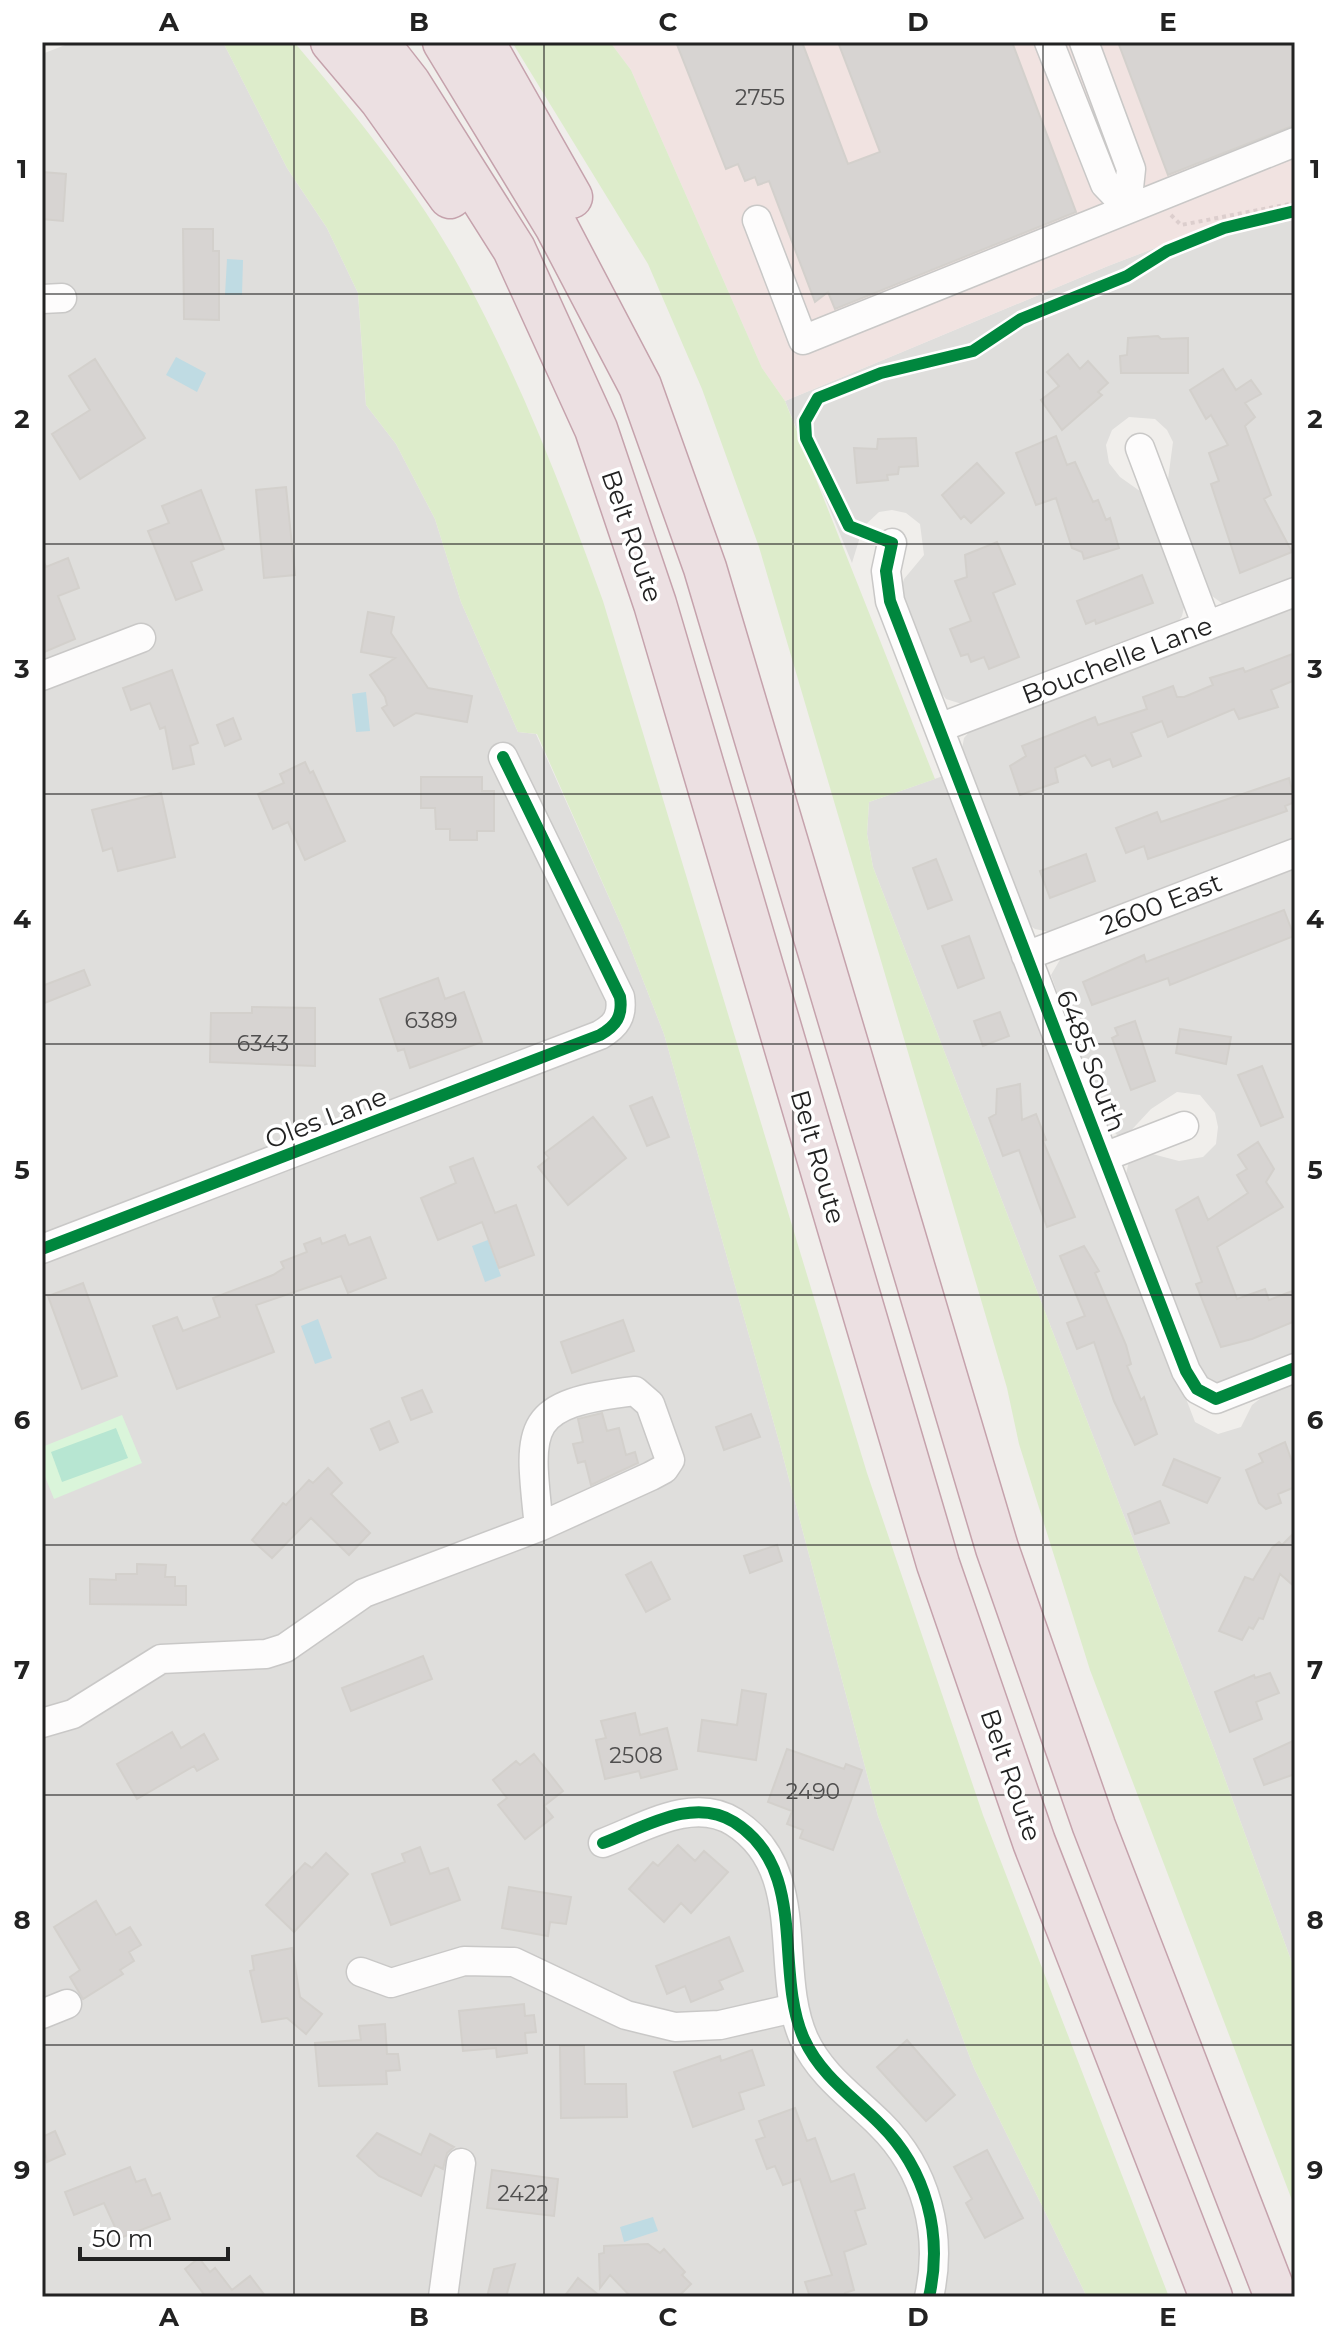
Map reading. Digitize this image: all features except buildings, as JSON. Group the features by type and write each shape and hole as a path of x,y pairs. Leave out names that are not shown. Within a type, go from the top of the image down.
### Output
{"highway":[{"path":"332,42 422,157 493,265 655,604"},
{"name":"Belt Route","path":"377,42 409,83 514,249 596,429 655,604 938,1564 1034,1842 1211,2297"},
{"path":"444,42 556,226 640,386"},
{"path":"483,42 576,208 705,568 997,1548 1094,1826 1276,2297"}],"street":[{"path":"1049,42 1105,184 1127,207"},
{"path":"1084,42 1131,169 1127,207"},
{"path":"757,220 803,340 1127,207 1198,172 1249,153 1295,142"},
{"path":"1140,448 1207,626"},
{"name":"6485 South","path":"892,543 886,571 890,601 1186,1371 1197,1389 1216,1399 1295,1368"},
{"name":"Bouchelle Lane","path":"939,728 1295,592"},
{"path":"42,676 141,638"},
{"name":"Oles Lane","path":"42,1249 585,1041 607,1030 619,1018 620,997 503,757"},
{"name":"2600 East","path":"1026,956 1295,853"},
{"path":"1104,1157 1184,1126"},
{"path":"42,1723 73,1714 161,1659 256,1655 285,1648 364,1593 539,1527 664,1469 670,1460 664,1440 650,1404 635,1391 563,1404 549,1412 538,1428 533,1470 539,1527"},
{"path":"603,1843 675,1815 697,1811 720,1815 746,1830 773,1867 783,1897 794,2008 803,2038 821,2068 882,2126 915,2173 928,2206 935,2241 929,2297"},
{"path":"361,1972 391,1983 454,1963 504,1960 532,1968 626,2015 675,2027 720,2025 794,2008"},
{"path":"443,2297 461,2163"}],"path":[{"path":"1160,204 1181,225 1295,203"},
{"path":"1210,234 1295,211"}],"shaded area":[{"path":"73,42 223,42 287,168 327,228 358,293 366,405 396,444 435,519 461,602 518,732 536,734 623,929 664,1034 780,1445 878,1816 974,2068 1087,2297 42,2297 42,54"},
{"path":"610,42 1295,42 1295,205 1215,225 1108,266 785,401 762,368 631,70"},
{"path":"1295,205 1295,580 1235,602 1223,604 1212,596 1167,487 1173,442 1167,430 1155,419 1129,417 1112,430 1106,445 1109,463 1120,477 1144,494 1185,603 1182,616 1175,626 965,705 946,699 936,686 899,594 904,579 924,555 920,524 906,513 892,510 879,512 863,527 852,563 785,401 1108,266 1215,225"},
{"path":"1295,606 1295,843 1055,933 1029,925 962,749 964,738 971,730"},
{"path":"946,775 1195,1422 1218,1434 1241,1427 1252,1405 1295,1381 1295,1971 1214,1749 873,867 867,834 869,802"},
{"path":"1295,867 1295,1356 1224,1384 1212,1383 1202,1376 1125,1178 1130,1157 1141,1151 1179,1161 1203,1157 1216,1144 1218,1127 1215,1113 1200,1095 1177,1092 1151,1109 1125,1137 1118,1136 1103,1120 1051,975 1061,958"}],"green space":[{"path":"223,42 294,42 339,96 403,179 459,267 501,348 538,431 603,601 867,1473 983,1815 1169,2297 1087,2297 974,2068 878,1816 780,1445 664,1034 623,929 537,734 518,732 461,602 435,519 396,444 366,405 358,293 327,228 287,168"},
{"path":"512,42 610,42 631,70 762,368 785,401 935,779 869,802 867,834 873,867 1214,1749 1295,1971 1295,2208 1090,1670 1019,1444 1007,1388 759,547 702,389 648,264"},
{"path":"122,1415 142,1463 54,1499 42,1469 42,1447"},
{"path":"116,1428 128,1458 62,1482 51,1452"}],"water":[{"path":"227,259 243,260 242,295 225,295"},
{"path":"176,357 206,373 197,392 166,375"},
{"path":"366,692 370,731 356,732 352,694"},
{"path":"488,1240 501,1276 485,1282 472,1246"},
{"path":"318,1319 332,1358 315,1364 301,1326"},
{"path":"653,2217 658,2231 624,2242 620,2227"}],"cycle path":[{"path":"1295,211 1224,228 1167,251 1127,276 1021,319 973,351 881,373 818,398 805,421 806,438 849,526 892,543 886,571 890,601 1186,1371 1197,1389 1216,1399 1295,1368"},
{"path":"42,1249 600,1035 614,1024 619,1015 620,997 503,757"},
{"path":"603,1843 668,1817 702,1812 734,1822 758,1842 773,1866 781,1894 795,2012 804,2039 828,2075 896,2142 920,2183 932,2227 934,2250 929,2297"}]}
